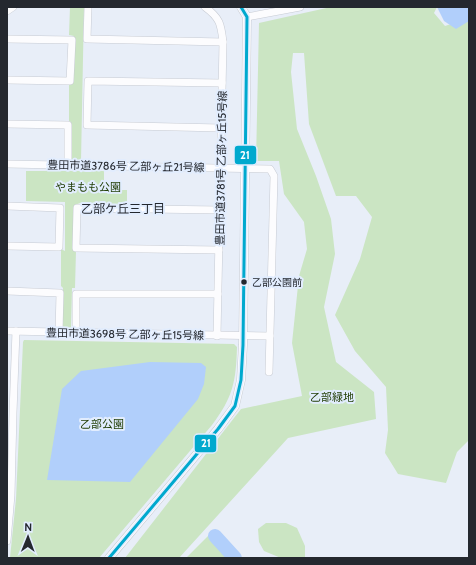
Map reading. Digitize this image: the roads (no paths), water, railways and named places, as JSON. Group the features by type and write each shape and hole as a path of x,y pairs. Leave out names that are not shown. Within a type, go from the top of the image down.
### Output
{"street":[{"path":"7,11 13,7"},
{"path":"88,7 87,39 223,42"},
{"name":"豊田市道3781号 乙部ヶ丘15号線","path":"204,7 212,12 222,25 223,42 217,336"},
{"path":"109,558 218,429 235,406 242,380 248,17 241,7"},
{"path":"248,17 275,9 300,7"},
{"path":"7,38 72,40 70,81 7,80"},
{"path":"221,128 87,125 88,80 222,83"},
{"path":"7,124 68,125 68,165"},
{"name":"豊田市道3786号 乙部ヶ丘21号線","path":"7,164 270,169 274,176 270,336"},
{"path":"7,206 60,208 59,247 7,246"},
{"path":"219,250 76,248 77,208 220,210"},
{"path":"7,292 60,293 59,332"},
{"path":"76,333 76,294 218,294"},
{"name":"豊田市道3698号 乙部ヶ丘15号線","path":"7,331 243,337 270,336"},
{"path":"7,541 10,455 10,373 16,332"},
{"path":"269,372 270,336"}],"water":[{"path":"437,7 469,7 469,21 456,29 444,21"},
{"path":"150,362 201,363 206,367 204,384 198,399 130,482 47,480 62,389 81,371"}],"waterway":[{"path":"215,536 235,558"}],"place":[{"name":"乙部公園前","path":"244,282"}],"district":[{"name":"乙部ケ丘三丁目","path":"123,208"}],"park label":[{"name":"やまもも公園","path":"88,187"},
{"name":"乙部緑地","path":"332,397"},
{"name":"乙部公園","path":"102,424"}]}
